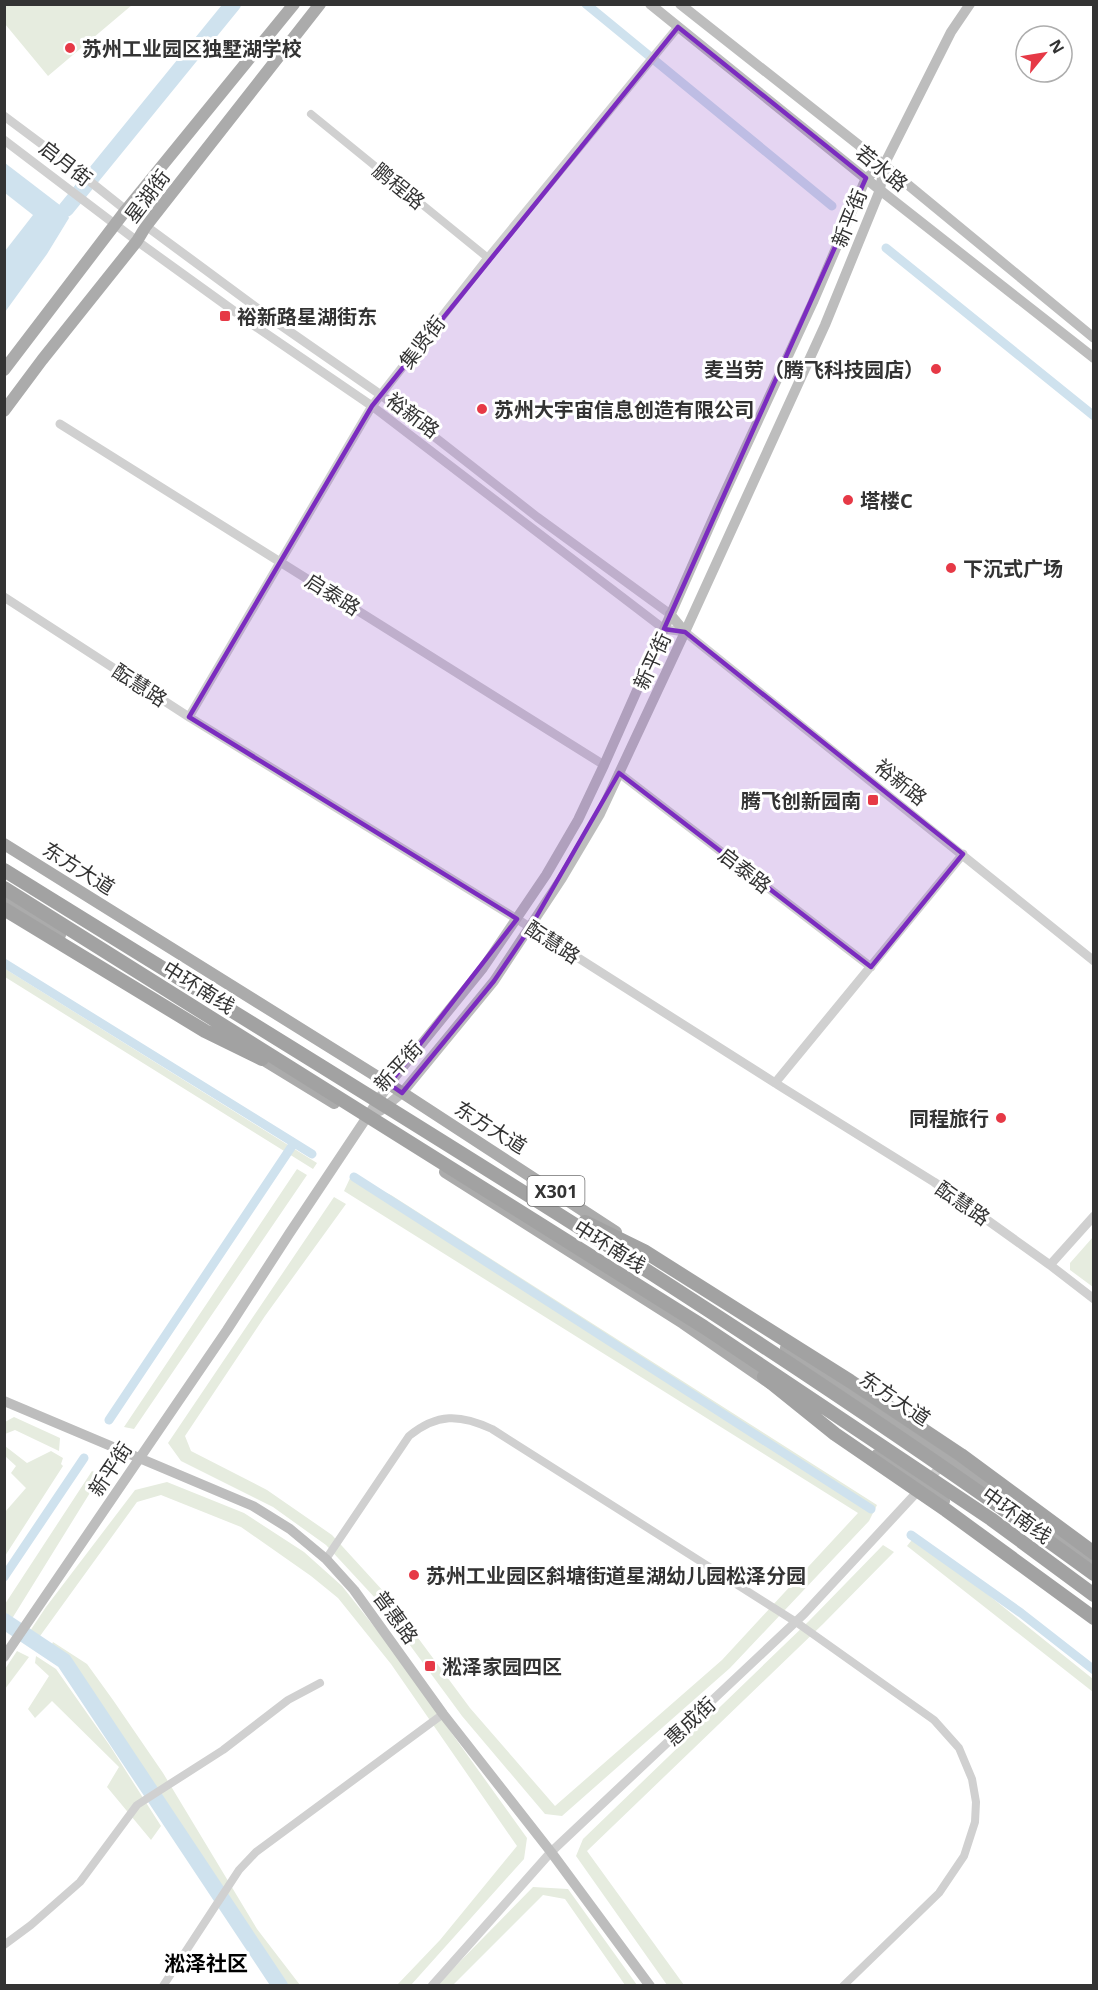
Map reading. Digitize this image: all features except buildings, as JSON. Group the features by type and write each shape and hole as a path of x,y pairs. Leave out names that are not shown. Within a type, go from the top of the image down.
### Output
{"highway":[{"name":"中环南线","path":"4,870 526,1192 755,1341 999,1506 1094,1574"},
{"name":"中环南线","path":"4,888 704,1327 991,1519 1094,1595"},
{"path":"4,909 206,1031 320,1087"},
{"path":"526,1192 644,1251 775,1333 961,1455 1094,1553"},
{"path":"704,1327 834,1434 946,1510 1094,1618"}],"main road":[{"name":"星湖街","path":"4,370 126,210 294,4"},
{"name":"星湖街","path":"4,411 320,4"},
{"name":"若水路","path":"650,4 880,190 1094,358"},
{"name":"若水路","path":"680,4 884,165 1094,338"},
{"name":"新平街","path":"366,1122 402,1093 494,981 530,928 600,814 686,632 825,325 880,190 884,165 951,32 970,4"},
{"name":"新平街","path":"4,1657 221,1339 389,1084 483,968 546,875 604,765 670,614 813,302 866,178 884,165"},
{"name":"裕新路","path":"670,614 686,632"},
{"name":"东方大道","path":"4,844 389,1084 557,1192 949,1457 1094,1561"},
{"name":"X301","path":"4,901 366,1122 683,1323 924,1486 1094,1610"},
{"name":"普惠路","path":"4,1401 254,1506 290,1529 326,1559 354,1590 443,1714 551,1852 650,1986"}],"street":[{"name":"集贤街","path":"189,717 372,406 488,258 678,27"},
{"name":"鹏程路","path":"311,114 488,258"},
{"name":"启月街","path":"4,116 126,210"},
{"name":"启月街","path":"4,140 116,225"},
{"name":"裕新路","path":"126,210 276,322 381,395 537,517 670,614"},
{"name":"裕新路","path":"116,225 252,324 372,406 664,629 686,632 1094,961"},
{"name":"启泰路","path":"60,424 604,765"},
{"name":"酝慧路","path":"4,597 189,717 517,919 934,1182 1094,1299"},
{"name":"启泰路","path":"620,773 871,967"},
{"path":"775,1083 963,854"},
{"path":"1050,1265 1094,1216"},
{"path":"326,1559 409,1436 427,1424 438,1420 459,1418 492,1429 796,1622 943,1728 964,1758 972,1779 975,1796 975,1822 969,1844 950,1879 939,1893 843,1986"},
{"name":"惠成街","path":"432,1986 551,1852 796,1622 949,1457"},
{"path":"5,1946 80,1882 137,1804 223,1750 288,1700 320,1683"},
{"path":"163,1986 239,1870 256,1852 443,1714"}],"highlighted area":[{"path":"678,27 866,178 664,629 685,632 963,854 871,967 619,773 530,928 494,981 402,1093 389,1084 517,919 189,717 372,406"}],"shaded area":[{"path":"4,5 132,5 48,76 5,24"},
{"path":"5,968 317,1163 313,1169 5,977"},
{"path":"297,1169 307,1175 134,1429 124,1427"},
{"path":"351,1176 391,1195 877,1505 869,1521 730,1668 562,1816 545,1814 462,1716 376,1599 326,1545 273,1507 181,1461 168,1443 334,1197 346,1204 265,1316 185,1436 191,1451 267,1490 332,1535 384,1592 470,1708 555,1806 722,1660 858,1513 344,1191"},
{"path":"1093,1237 1093,1287 1070,1270 1070,1263"},
{"path":"14,1417 60,1438 59,1451 15,1430 5,1434 5,1422"},
{"path":"5,1446 27,1463 51,1451 63,1458 61,1464 63,1466 5,1556 5,1512 26,1488 11,1473 16,1466 5,1456"},
{"path":"92,1471 101,1475 5,1630 5,1604"},
{"path":"167,1482 244,1513 304,1552 342,1586 384,1639 527,1838 524,1859 411,1985 397,1985 440,1940 517,1846 391,1664 338,1598 311,1576 241,1527 161,1495 137,1502 35,1643 26,1637 46,1607 135,1490"},
{"path":"915,1536 1093,1679 1093,1692 907,1546"},
{"path":"883,1545 894,1552 823,1624 587,1851 684,1985 667,1985 576,1856 583,1839 809,1621"},
{"path":"53,1642 87,1664 113,1700 163,1773 257,1929 300,1985 284,1985 70,1669 48,1652"},
{"path":"17,1651 29,1657 5,1689 5,1669"},
{"path":"36,1656 56,1669 110,1746 161,1826 151,1840 107,1787 119,1767 52,1701 35,1718 28,1709 49,1676 35,1663"},
{"path":"533,1887 568,1889 637,1985 625,1985 565,1899 543,1895 453,1985 436,1986"}],"water":[{"path":"5,163 65,209 69,218 47,254 5,312 5,251 33,215 5,193"}],"waterway":[{"path":"66,209 233,4"},
{"path":"586,4 832,206"},
{"path":"886,248 1094,416"},
{"path":"4,963 312,1154"},
{"path":"109,1420 294,1143"},
{"path":"354,1177 871,1509"},
{"path":"4,1577 84,1458"},
{"path":"911,1535 1021,1613 1094,1670"},
{"path":"4,1621 64,1661 280,1986"}],"place":[{"name":"苏州工业园区独墅湖学校","path":"70,48"},
{"name":"裕新路星湖街东","path":"225,316"},
{"name":"麦当劳（腾飞科技园店）","path":"936,369"},
{"name":"苏州大宇宙信息创造有限公司","path":"482,409"},
{"name":"塔楼C","path":"848,500"},
{"name":"下沉式广场","path":"951,568"},
{"name":"腾飞创新园南","path":"873,800"},
{"name":"同程旅行","path":"1001,1118"},
{"name":"苏州工业园区斜塘街道星湖幼儿园松泽分园","path":"414,1575"},
{"name":"淞泽家园四区","path":"430,1666"}],"district":[{"name":"淞泽社区","path":"206,1963"}]}
